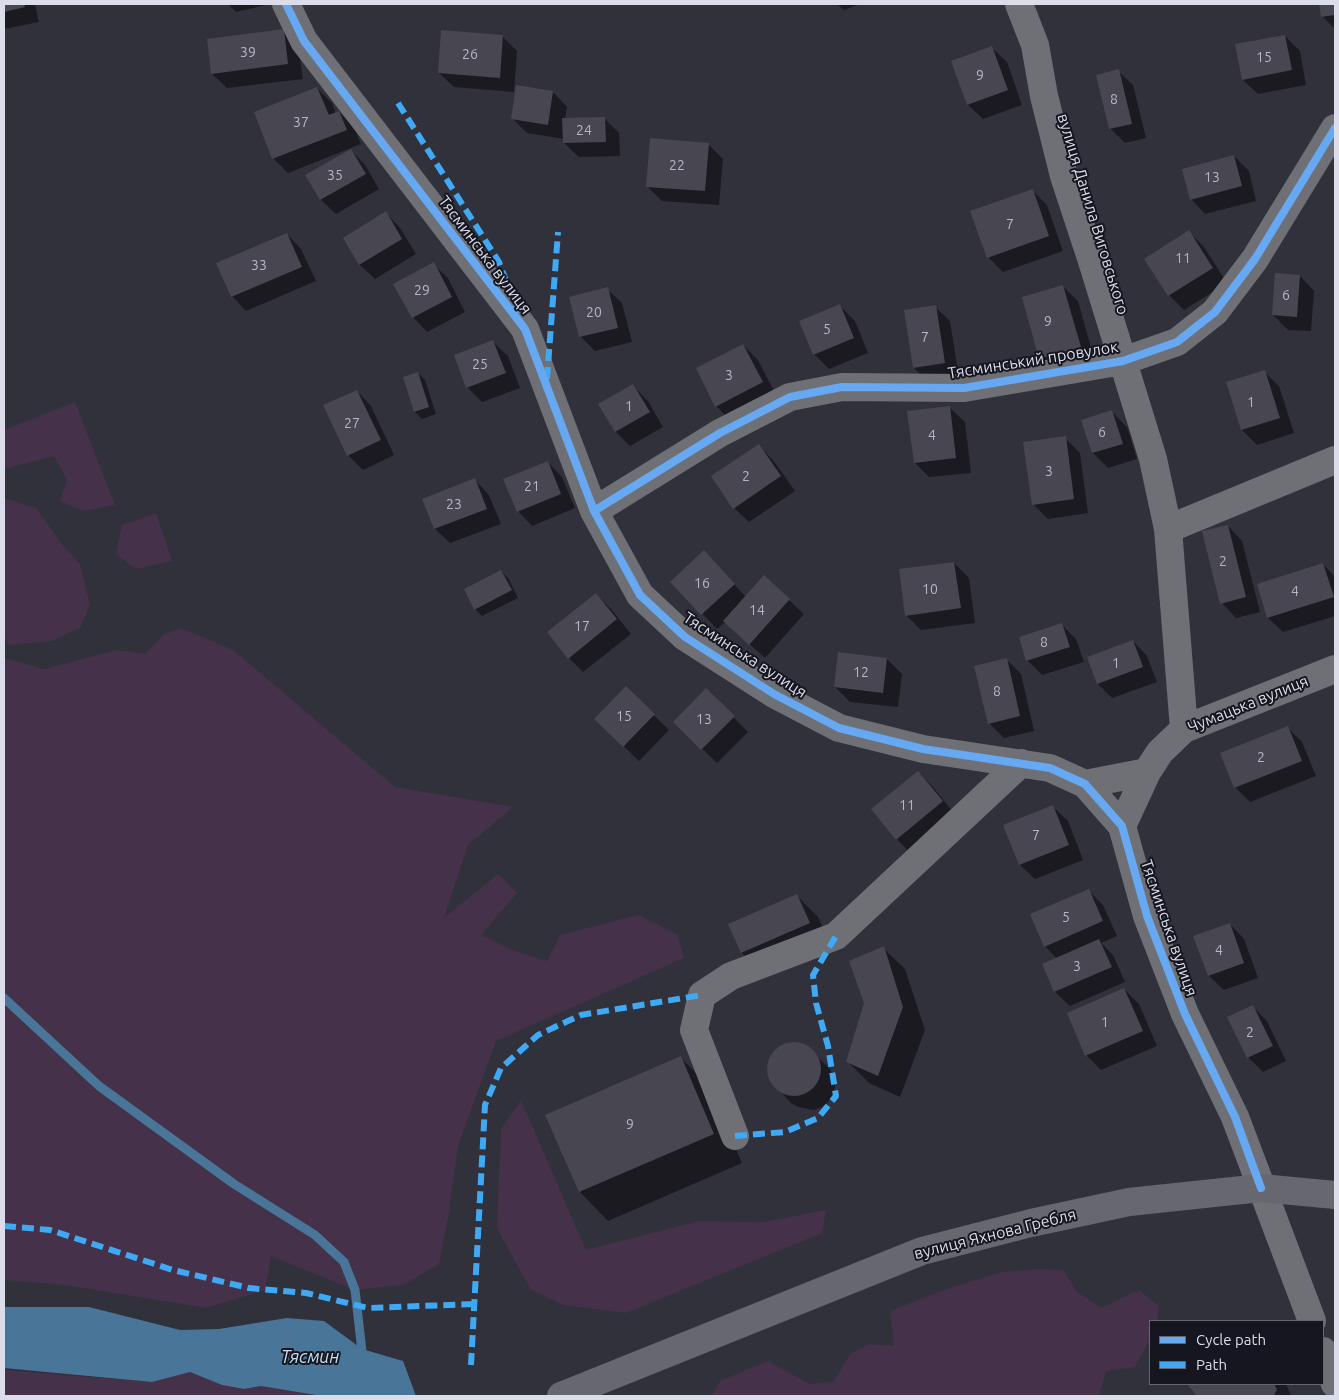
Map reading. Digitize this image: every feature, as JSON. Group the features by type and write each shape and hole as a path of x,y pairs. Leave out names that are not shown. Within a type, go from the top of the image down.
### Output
{"main road":[{"name":"вулиця Яхнова Гребля","path":"561,1396 922,1251 1031,1223 1129,1202 1261,1188 1335,1194"}],"street":[{"name":"Тясминська вулиця","path":"286,4 304,41 525,329 594,511 640,595 685,637 774,694 840,728 923,749 1050,768 1085,784 1122,826 1150,925 1185,1014 1234,1117 1312,1320"},
{"name":"вулиця Данила Виговського","path":"1019,4 1035,45 1044,96 1064,176 1152,459 1168,529 1184,729"},
{"path":"1035,45 1042,4"},
{"name":"Тясминський провулок","path":"594,511 720,433 790,397 842,387 964,388 1123,361 1177,342 1216,312 1255,259 1335,128"},
{"path":"1168,529 1335,460"},
{"name":"Чумацька вулиця","path":"1122,826 1147,772 1160,752 1184,729 1335,669"},
{"path":"735,1136 694,1030 702,995 731,976 836,936 1021,763"},
{"path":"1085,784 1147,772"},
{"path":"1324,1354 1335,1384"}],"shaded area":[{"path":"75,402 115,505 83,511 60,501 67,479 54,456 4,469 4,430"},
{"path":"4,498 36,508 60,542 80,564 90,605 80,628 52,641 8,645 4,637"},
{"path":"156,513 172,561 136,569 116,554 122,525"},
{"path":"181,628 233,650 395,787 513,807 468,845 444,918 498,874 517,893 481,935 515,951 547,961 560,935 638,915 677,934 684,958 496,1041 458,1146 449,1212 439,1264 403,1285 355,1290 271,1256 265,1290 206,1308 65,1285 4,1280 4,658 44,669 117,650 145,654 163,635"},
{"path":"521,1100 586,1250 699,1221 764,1222 826,1210 822,1233 626,1313 563,1305 530,1289 497,1228 501,1129"},
{"path":"1040,1269 1063,1270 1077,1292 1101,1308 1139,1290 1159,1306 1157,1320 1149,1320 1149,1342 1135,1367 1106,1371 1099,1396 712,1396 720,1381 768,1361 809,1384 833,1382 851,1353 870,1344 894,1346 890,1311 938,1292 1001,1272"},
{"path":"4,1370 152,1382 190,1372 222,1385 244,1389 261,1386 322,1396 4,1396"}],"water":[{"name":"Тясмин","path":"4,1307 89,1307 180,1330 219,1329 287,1318 324,1321 362,1349 403,1361 416,1396 322,1396 261,1386 244,1389 222,1385 190,1372 152,1382 4,1368"}],"building":[{"path":"4,4 24,4 25,7 4,12"},
{"path":"1319,4 1335,4 1335,15 1321,17"},
{"path":"284,29 288,64 211,74 207,39"},
{"path":"441,30 503,35 500,78 438,73"},
{"path":"1285,35 1292,70 1242,80 1235,44"},
{"path":"992,46 1008,90 967,105 951,61"},
{"path":"1119,69 1132,124 1109,129 1096,75"},
{"path":"516,85 553,91 548,125 511,119"},
{"path":"317,87 329,115 339,111 347,130 272,159 254,112"},
{"path":"605,117 606,142 563,143 562,118"},
{"path":"650,138 709,143 705,191 646,187"},
{"path":"351,149 366,174 320,200 305,175"},
{"path":"1234,155 1242,186 1190,200 1182,169"},
{"path":"1033,189 1049,236 987,258 970,211"},
{"path":"386,211 402,239 359,265 343,238"},
{"path":"1189,230 1213,268 1168,296 1144,259"},
{"path":"287,233 302,267 231,297 216,263"},
{"path":"434,262 452,297 412,318 393,284"},
{"path":"1275,273 1300,275 1297,317 1272,315"},
{"path":"1063,285 1081,347 1039,359 1022,297"},
{"path":"608,287 618,328 579,337 569,297"},
{"path":"840,304 854,338 813,355 799,321"},
{"path":"936,305 945,363 913,368 904,310"},
{"path":"493,340 506,373 466,388 454,355"},
{"path":"743,344 763,382 715,407 696,368"},
{"path":"1265,370 1280,418 1241,430 1226,382"},
{"path":"418,372 429,407 414,412 403,377"},
{"path":"633,384 650,412 615,432 598,404"},
{"path":"357,390 381,440 347,456 323,405"},
{"path":"950,406 956,458 914,463 907,411"},
{"path":"1112,410 1123,444 1092,453 1081,420"},
{"path":"1066,436 1074,499 1032,505 1023,442"},
{"path":"759,444 781,476 733,509 711,476"},
{"path":"548,461 561,494 517,512 503,479"},
{"path":"475,478 487,509 434,529 422,499"},
{"path":"1228,525 1246,597 1220,604 1202,531"},
{"path":"704,550 735,584 701,615 670,582"},
{"path":"954,562 961,608 905,616 899,569"},
{"path":"1323,563 1334,597 1267,618 1257,584"},
{"path":"501,570 512,590 474,610 464,589"},
{"path":"764,575 790,599 749,645 723,621"},
{"path":"596,593 617,619 568,659 547,632"},
{"path":"1062,623 1070,647 1026,661 1019,637"},
{"path":"1133,640 1143,667 1097,684 1087,657"},
{"path":"838,652 887,658 883,693 834,687"},
{"path":"1007,658 1020,716 988,724 974,666"},
{"path":"626,686 655,714 623,747 594,719"},
{"path":"706,688 735,716 701,750 673,722"},
{"path":"1288,726 1302,761 1234,788 1220,753"},
{"path":"918,771 943,801 896,840 871,809"},
{"path":"1053,805 1069,845 1019,865 1003,825"},
{"path":"1089,889 1103,921 1044,947 1030,914"},
{"path":"797,894 810,923 741,953 728,924"},
{"path":"1230,923 1244,963 1208,976 1193,936"},
{"path":"1099,939 1112,967 1054,992 1042,964"},
{"path":"884,946 903,1007 878,1076 846,1062 864,1003 849,961"},
{"path":"1124,988 1143,1031 1085,1056 1067,1013"},
{"path":"1253,1005 1273,1046 1247,1058 1227,1017"},
{"path":"794,1042 804,1044 813,1050 819,1059 821,1069 819,1079 813,1088 804,1094 794,1096 784,1094 775,1088 769,1079 767,1069 769,1059 775,1050 784,1044"},
{"path":"681,1056 714,1134 579,1192 545,1115"},
{"path":"1188,1385 1275,1385 1277,1389 1274,1396 1197,1396"}],"waterway":[{"path":"4,998 99,1086 234,1184 315,1235 344,1262 355,1290 363,1360"}],"marked path":[{"path":"398,103 499,262 518,313"},
{"path":"547,379 558,232"},
{"path":"735,1136 785,1132 818,1118 836,1096 828,1046 816,1003 813,975 836,936"},
{"path":"471,1365 485,1105 501,1068 538,1035 581,1015 702,995"},
{"path":"4,1226 50,1230 173,1270 249,1288 306,1293 368,1308 475,1304"}],"cycle path":[{"path":"286,4 304,41 525,329 594,511 640,595 685,637 774,694 839,728 923,749 1050,768 1085,784 1122,826 1147,916 1185,1014 1235,1117 1261,1188"},
{"path":"594,511 720,433 790,397 842,387 964,388 1123,361 1177,342 1215,312 1255,259 1335,128"}]}
